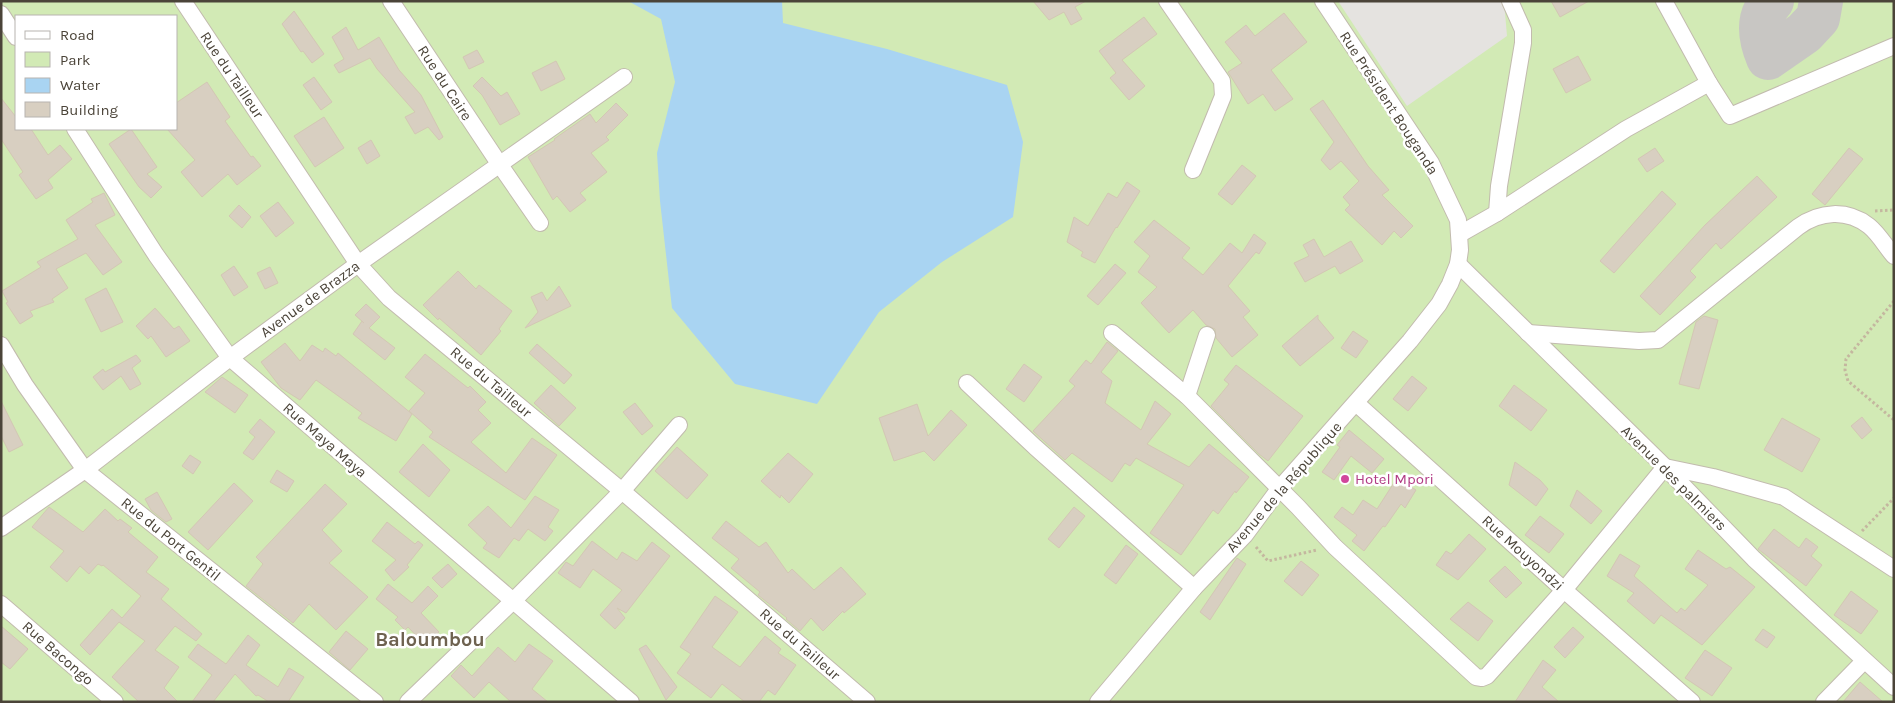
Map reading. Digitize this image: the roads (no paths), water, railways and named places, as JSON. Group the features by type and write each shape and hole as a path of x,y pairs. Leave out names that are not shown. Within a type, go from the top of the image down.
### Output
{"street":[{"name":"Rue du Tailleur","path":"184,1 358,264 389,298 622,491 867,702"},
{"name":"Rue du Caire","path":"391,1 540,223"},
{"path":"1167,1 1222,81 1223,96 1193,170"},
{"name":"Rue Président Bouganda","path":"1323,1 1431,164 1458,220 1460,234 1458,264"},
{"path":"1498,213 1499,186 1523,43 1523,30 1510,1"},
{"path":"1664,1 1709,83 1730,116 1894,46"},
{"path":"1,14 15,35"},
{"name":"Avenue de Brazza","path":"1,528 85,470 230,358 358,264 624,77"},
{"path":"1460,234 1498,213 1626,129 1709,83"},
{"name":"Rue Maya Maya","path":"76,130 156,255 230,358 631,702"},
{"path":"1528,333 1639,341 1658,340 1807,220 1822,214 1847,214 1869,226 1894,256"},
{"name":"Avenue des palmiers","path":"1458,264 1665,467 1754,559 1894,687"},
{"name":"Avenue de la République","path":"1098,702 1194,588 1244,535 1279,489 1410,341 1439,304 1458,264"},
{"path":"1112,333 1187,396 1335,547 1476,677 1482,678 1487,676 1564,590 1665,467 1713,477 1784,497 1894,569"},
{"path":"1187,396 1207,335"},
{"name":"Rue du Port Gentil","path":"1,345 25,386 85,470 375,702"},
{"path":"967,383 1194,588"},
{"name":"Rue Mouyondzi","path":"1356,403 1692,702"},
{"path":"411,701 622,491 679,425"},
{"name":"Rue Bacongo","path":"1,604 115,702"},
{"path":"1824,702 1864,661"}],"water":[{"path":"628,1 782,1 783,23 887,49 1007,85 1023,142 1013,217 942,262 879,312 817,404 735,384 672,308 660,201 657,153 675,82 661,19"}],"place":[{"name":"Hotel Mpori","path":"1345,479"}],"district":[{"name":"Baloumbou","path":"430,639"}]}
